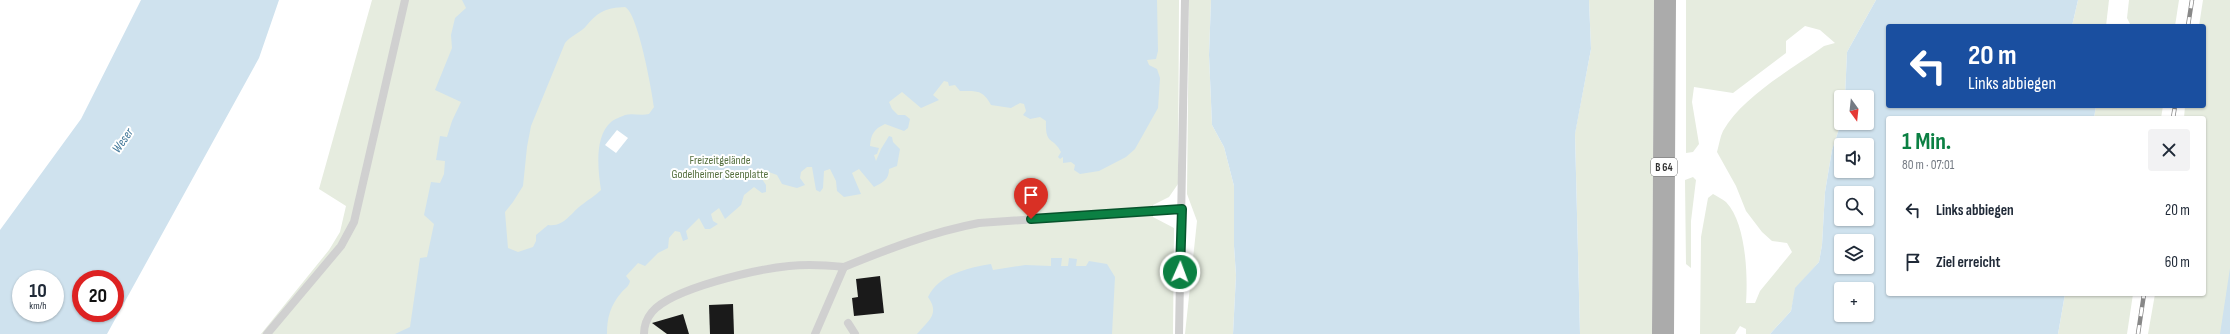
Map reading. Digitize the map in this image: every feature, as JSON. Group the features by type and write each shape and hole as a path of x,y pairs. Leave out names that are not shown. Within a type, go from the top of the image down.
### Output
{"main road":[{"name":"B 64","path":"1663,334 1665,0"}],"lane":[{"path":"267,334 342,246 349,235 354,222 405,0"},
{"path":"1179,334 1184,0"},
{"path":"644,334 647,319 653,310 692,289 725,278 788,266 820,264 844,267 913,240 946,229 979,223 1182,209"},
{"path":"815,334 844,267"},
{"path":"848,323 855,334"}],"green space":[{"name":"Freizeitgelände Godelheimer Seenplatte","path":"372,0 1179,0 1178,184 1169,197 1153,205 1153,217 1174,228 1173,334 261,334 329,250 340,232 346,206 319,189"},
{"path":"1189,0 1211,0 1209,55 1212,125 1224,147 1234,186 1234,246 1236,275 1233,334 1185,334 1197,221 1187,194"},
{"path":"1589,0 1654,0 1652,334 1580,334 1575,133 1591,49"},
{"path":"1686,0 1876,0 1847,52 1845,90 1834,90 1834,130 1839,130 1836,138 1834,138 1825,192 1822,245 1819,262 1796,288 1791,311 1770,334 1746,334 1746,329 1740,326 1735,334 1700,334 1701,237 1708,198 1713,194 1726,202 1733,211 1738,223 1742,236 1746,264 1746,303 1755,303 1760,291 1792,252 1787,243 1772,241 1762,232 1746,211 1736,186 1717,152 1720,138 1732,118 1755,95 1824,46 1835,43 1820,30 1805,26 1786,41 1786,53 1733,93 1694,87 1692,102 1699,144 1693,152 1686,153"},
{"path":"2078,0 2109,0 2106,24 2072,24"},
{"path":"2129,0 2179,0 2175,24 2130,24 2127,18"},
{"path":"2203,0 2230,0 2230,334 2148,334 2155,296 2206,296 2206,116 2184,116 2185,108 2206,108 2206,24 2199,24"},
{"path":"2096,108 2163,108 2161,116 2094,116"},
{"path":"1693,177 1696,180 1691,221 1691,268 1686,264 1685,180"},
{"path":"2065,296 2133,296 2127,334 2058,334"}],"water":[{"name":"Weser","path":"141,0 279,0 259,58 124,303 124,270 72,270 72,322 114,322 107,334 0,334 0,230 81,119"},
{"path":"462,0 1157,0 1158,51 1156,59 1147,60 1149,65 1157,69 1160,78 1158,108 1135,149 1126,157 1099,171 1080,174 1074,170 1075,165 1071,162 1063,163 1063,157 1060,159 1058,157 1061,152 1058,147 1048,138 1046,121 1040,117 1030,119 1023,115 1026,111 1024,104 1020,103 1011,108 991,105 982,94 974,91 960,91 955,85 949,86 948,82 944,81 933,95 939,100 921,108 902,92 889,102 892,109 898,115 905,115 910,119 908,128 904,131 885,124 876,130 872,135 870,142 870,146 879,148 877,154 874,155 876,161 889,136 892,137 893,142 900,149 897,166 889,169 888,176 885,180 874,187 859,169 852,173 861,194 844,197 837,191 836,181 830,169 824,171 823,188 820,192 816,190 812,167 807,167 801,172 800,178 805,185 797,188 782,184 777,175 766,171 760,176 766,185 766,192 762,193 754,187 744,195 741,205 725,219 719,208 711,214 713,221 718,224 710,229 705,229 699,218 686,231 688,239 683,241 680,232 675,231 669,238 668,248 658,253 645,266 638,263 626,276 630,281 628,286 617,298 612,307 607,334 395,334 410,327 420,258 427,257 434,224 424,215 431,182 440,183 444,174 445,161 436,160 440,136 447,137 452,121 461,102 435,90 452,48 451,35 455,18 466,8","holes":["625,7 630,12 644,53 654,107 649,114 628,114 614,120 606,128 602,136 598,154 601,190 563,222 548,225 536,235 536,241 533,247 518,252 508,248 505,212 523,186 531,126 565,43 585,28 595,16 603,11"]},
{"path":"1211,0 1589,0 1591,49 1575,134 1580,334 1233,334 1236,275 1234,246 1234,186 1224,147 1212,125 1209,55"},
{"path":"1876,0 2078,0 2072,24 1886,24 1886,108 2096,108 2094,116 1886,116 1886,296 2065,296 2058,334 1770,334 1791,311 1795,288 1819,262 1822,245 1825,192 1834,144 1834,178 1874,178 1874,138 1836,138 1839,130 1874,130 1874,90 1845,90 1847,52"},
{"path":"1051,258 1062,258 1061,266 1068,266 1069,258 1077,259 1076,266 1086,266 1089,261 1107,264 1115,277 1112,334 917,334 932,317 933,308 928,297 939,283 955,273 991,264 993,270 1025,265 1051,266"},
{"path":"2230,268 2230,334 2220,334"}],"pier":[{"path":"617,130 628,138 616,153 605,145"}],"building":[{"path":"880,276 884,313 854,316 852,298 858,297 856,279"},
{"path":"733,304 734,334 710,334 709,305"},
{"path":"683,314 689,334 667,334 652,323"}],"railway":[{"path":"2188,24 2192,0"},
{"path":"2173,116 2175,108"},
{"path":"2138,334 2144,296"}],"route":[{"path":"1031,219 1182,209 1180,272"}]}
